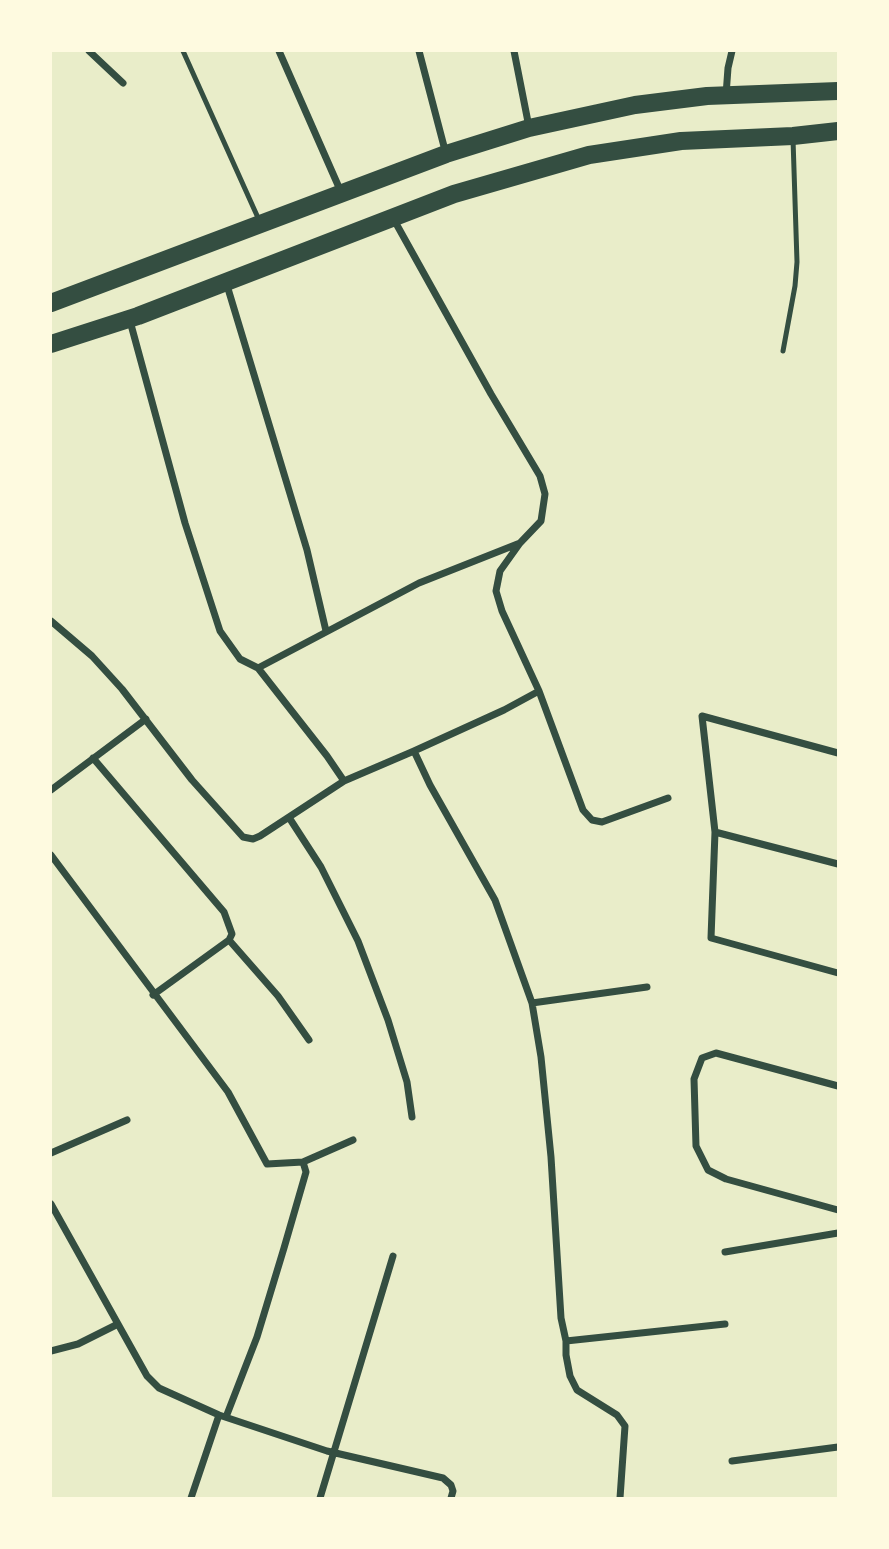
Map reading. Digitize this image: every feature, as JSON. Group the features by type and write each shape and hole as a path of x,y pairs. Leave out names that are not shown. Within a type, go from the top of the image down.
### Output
{"main road":[{"path":"51,303 341,192 446,154 529,128 635,105 726,95 838,91"},
{"path":"51,344 226,282 465,190 589,155 681,141 793,136 838,131"}],"street":[{"path":"89,51 123,83"},
{"path":"279,51 341,192"},
{"path":"419,51 446,154"},
{"path":"514,51 529,128"},
{"path":"726,95 727,68 732,51"},
{"path":"393,218 540,476 545,494 541,521 520,543 500,571 496,591 502,611 539,691 583,810 592,820 602,822 668,798"},
{"path":"226,282 307,550 326,631"},
{"path":"129,318 185,523 220,631 237,656 258,668 344,782"},
{"path":"258,668 419,583 520,543"},
{"path":"51,621 92,656 146,719 192,780 243,837 253,839 290,819 344,782 504,710 539,691"},
{"path":"838,753 702,716 715,832 711,938 838,973"},
{"path":"51,790 146,719"},
{"path":"414,751 430,785 495,900 532,1003 546,1107 561,1318 570,1376 577,1390 617,1415 625,1426 620,1498"},
{"path":"93,758 224,912 232,934 229,940 153,995"},
{"path":"290,819 321,867 358,941 388,1020 407,1082 412,1117"},
{"path":"715,832 838,864"},
{"path":"51,855 228,1092 264,1162 303,1162 353,1140"},
{"path":"229,940 278,996 309,1040"},
{"path":"532,1003 647,987"},
{"path":"838,1086 716,1053 702,1059 694,1079 696,1146 708,1170 726,1180 838,1210"},
{"path":"51,1153 127,1120"},
{"path":"191,1498 222,1416 257,1337 306,1172 303,1162"},
{"path":"51,1204 118,1325 159,1388 222,1416 333,1453 443,1478 451,1485 451,1498"},
{"path":"725,1252 838,1233"},
{"path":"320,1498 393,1256"},
{"path":"566,1341 725,1324"},
{"path":"51,1351 78,1344 118,1325"},
{"path":"732,1461 838,1447"}],"lane":[{"path":"183,51 261,222"},
{"path":"783,351 797,262 793,136"}]}
